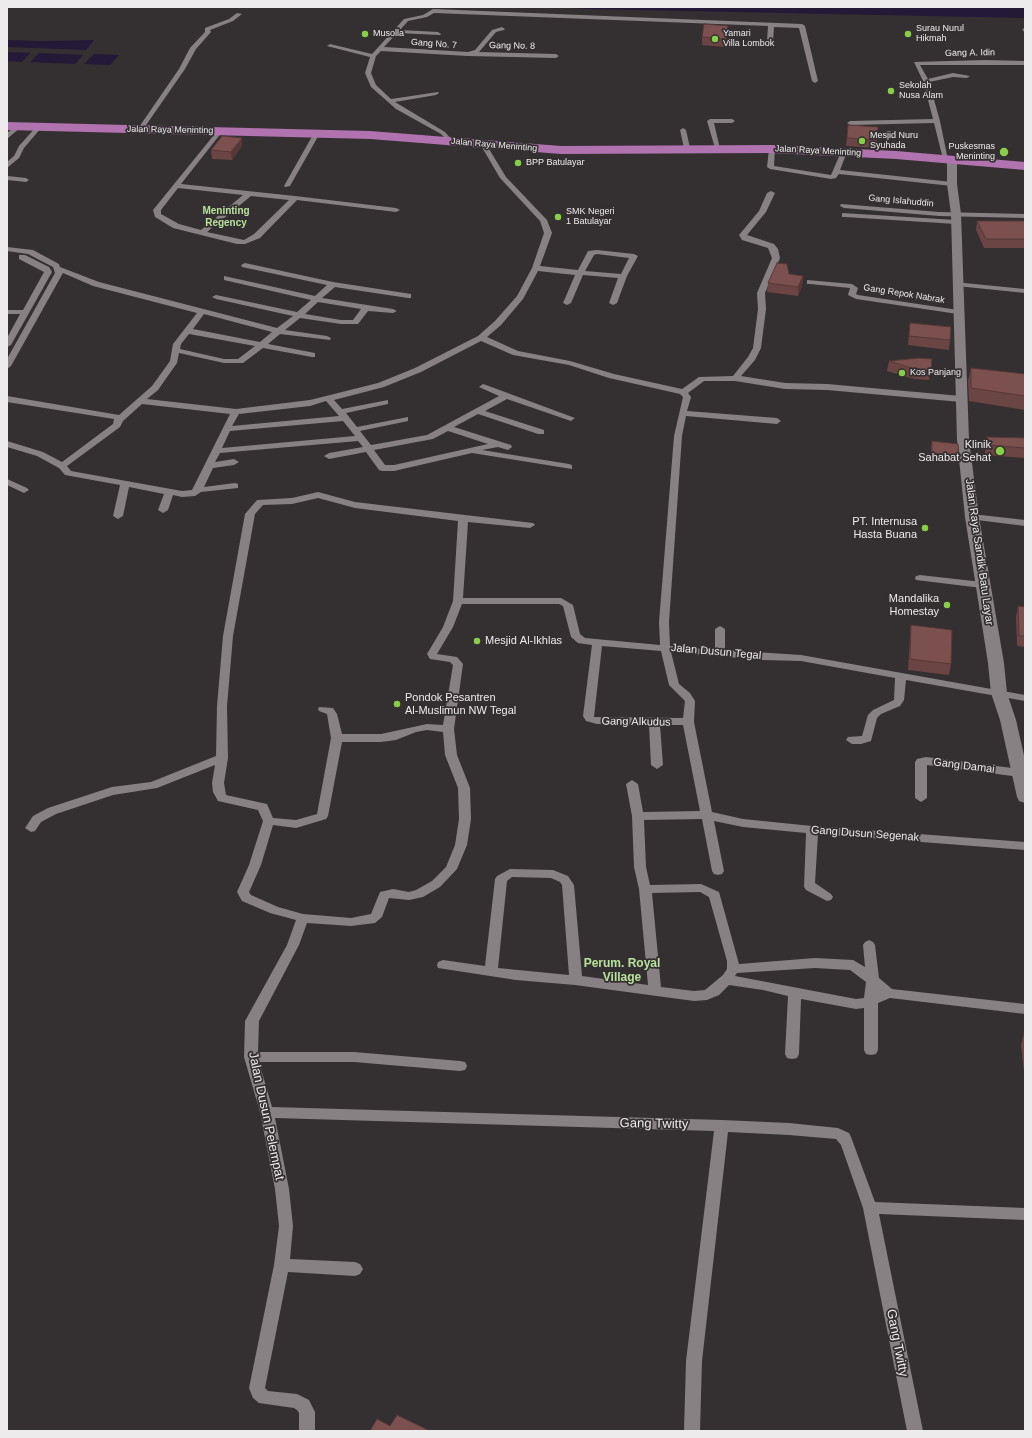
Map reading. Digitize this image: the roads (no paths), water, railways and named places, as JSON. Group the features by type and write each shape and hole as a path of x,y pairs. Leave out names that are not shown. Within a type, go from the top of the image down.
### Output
{"highway":[{"name":"Jalan Raya Meninting","path":"13,127 317,133 450,141 561,150 687,148 772,149 949,159 1025,166"},
{"name":"Jalan Raya Meninting","path":"981,162 1025,163"}],"main road":[{"name":"Jalan Raya Sandik Batu Layar","path":"949,159 956,218 958,312 965,376 961,399 963,440 972,517 996,664 999,693 1008,720 1025,797"}],"street":[{"path":"450,141 443,133 406,114 390,101 370,82 368,73 373,56 406,20 425,16 432,12 456,11 802,26 815,81"},
{"path":"140,130 182,70 193,48 208,32 209,28 231,20 239,14"},
{"path":"770,41 771,25"},
{"name":"Gang No. 7","path":"379,49 468,54 477,51 494,31 502,28"},
{"path":"396,31 438,34"},
{"path":"330,46 373,56"},
{"name":"Gang No. 8","path":"468,54 556,56"},
{"name":"Gang A. Idin","path":"926,81 916,63 1025,63"},
{"path":"949,159 926,81 953,76 967,76"},
{"path":"390,101 436,93"},
{"path":"718,148 710,121 732,121"},
{"path":"850,123 937,121"},
{"path":"7,136 13,127"},
{"path":"7,166 17,157 21,147 38,128"},
{"path":"683,130 687,148"},
{"path":"220,131 157,210 158,215 176,226 237,242 257,236 282,213 295,198"},
{"path":"287,186 317,133"},
{"path":"140,401 236,412 292,406 329,399 381,385 403,377 481,338 498,323 513,306 536,268 548,238 546,225 503,178 483,144"},
{"path":"772,149 769,166 771,168 834,176 844,152"},
{"path":"836,172 952,184"},
{"path":"7,178 26,180"},
{"path":"177,186 396,210"},
{"path":"203,232 250,193"},
{"path":"735,378 752,358 757,348 762,310 761,293 776,258 772,246 748,239 743,235 760,216 771,193"},
{"name":"Gang Islahuddin","path":"844,206 956,218"},
{"path":"845,216 956,218 1025,216"},
{"path":"7,248 30,252 56,266 58,269 96,284 278,330 327,338"},
{"path":"567,303 580,273 591,253 597,252 634,256 623,276 613,303"},
{"path":"7,254 26,258 46,269 48,272 7,345"},
{"path":"245,265 333,284 408,296"},
{"path":"536,268 623,276"},
{"path":"7,366 11,351 48,295 59,273 58,269"},
{"path":"227,278 316,299 393,311"},
{"name":"Gang Repok Nabrak","path":"810,282 852,286 854,288 852,295 856,297 958,312"},
{"path":"176,350 224,361 240,361 298,316 333,284"},
{"path":"957,284 1025,291"},
{"path":"35,294 48,295"},
{"path":"216,297 298,316 341,322 355,322 366,308"},
{"path":"7,312 25,312"},
{"path":"62,466 117,425 120,420 155,388 174,361 177,344 202,312"},
{"path":"188,331 312,355"},
{"path":"481,338 516,353 570,363 612,376 683,392 687,397 682,413 678,436 664,622 665,647 674,685 686,695 690,701 688,722 718,871"},
{"path":"683,392 702,379 735,378 781,385 827,387 961,399"},
{"path":"483,387 571,418"},
{"path":"330,456 370,450 430,436 506,396"},
{"path":"7,399 112,416 117,417 120,420"},
{"path":"329,399 355,430 382,468 386,469 498,444"},
{"path":"226,429 343,415 386,402"},
{"path":"477,411 541,432"},
{"path":"198,490 226,429 236,412"},
{"path":"682,413 777,421"},
{"path":"355,430 405,419"},
{"path":"447,428 508,447"},
{"path":"217,451 361,438"},
{"path":"7,444 40,454 62,466 68,473 189,494 198,490 235,486"},
{"path":"469,451 569,467"},
{"path":"210,466 234,462"},
{"path":"7,482 24,490"},
{"path":"118,516 125,483"},
{"path":"163,510 170,491"},
{"path":"463,519 458,601 448,627 432,654 434,656 453,659 458,664 448,730 451,756 464,788 465,819 461,845 452,869 436,884 419,894 409,896 393,893 384,895 376,917 371,920 351,922 303,918 274,910 246,898 244,895 244,887 254,865 269,822 263,807 222,798 219,792 218,783 222,758 222,706 228,636 249,516 258,502 292,501 318,495 331,497 355,505 463,519 530,525"},
{"path":"972,517 1025,523"},
{"path":"920,578 982,585"},
{"name":"Jalan Dusun Tegal","path":"458,601 561,601 568,607 577,639 597,643 665,647 763,657 801,658 1025,698"},
{"path":"720,629 720,652"},
{"name":"Gang Alkudus","path":"597,643 589,718 597,721 688,722"},
{"path":"852,740 867,738 872,717 877,712 896,704 899,700 901,675"},
{"path":"269,822 296,824 322,816 337,738 332,714 329,710 324,709"},
{"path":"654,722 657,765"},
{"path":"337,738 381,738 396,736 414,729 427,727 448,730"},
{"path":"31,828 37,819 52,811 112,791 143,788 163,782 222,758"},
{"name":"Gang Damai","path":"921,798 921,762 926,761 1020,773"},
{"path":"632,784 638,816 640,867 645,889 655,991"},
{"name":"Gang Dusun Segenak","path":"638,816 706,815 743,823 812,830 1025,846"},
{"path":"812,830 808,883 810,887 827,897"},
{"path":"491,971 501,879 510,873 553,874 564,879 568,885 576,970 575,980"},
{"path":"442,965 491,971 516,976 575,980 703,996 714,992 730,974 732,955 714,894 701,888 645,889"},
{"name":"Jalan Dusun Pelempat","path":"303,918 293,945 252,1021 251,1057 267,1112 285,1207 286,1232 282,1265 257,1388 259,1393 266,1398 297,1401 303,1404 307,1412 308,1431"},
{"path":"869,945 873,981 871,1050"},
{"path":"730,974 815,963 853,965 889,993 1025,1009"},
{"path":"730,974 763,985 795,993 856,1004 872,1001 889,993"},
{"path":"792,1054 795,993"},
{"path":"251,1057 354,1057 460,1066"},
{"name":"Gang Twitty","path":"267,1112 388,1117 722,1126 789,1129 838,1134 844,1137 848,1145 870,1208 915,1431"},
{"path":"692,1431 694,1361 722,1126"},
{"path":"870,1208 1025,1214"},
{"path":"282,1265 355,1269"}],"place":[{"name":"Musolla","path":"365,34"},
{"name":"Surau Nurul Hikmah","path":"908,34"},
{"name":"Yamari Villa Lombok","path":"715,39"},
{"name":"Sekolah Nusa Alam","path":"891,91"},
{"name":"Mesjid Nuru Syuhada","path":"862,141"},
{"name":"Puskesmas Meninting","path":"1004,152"},
{"name":"BPP Batulayar","path":"518,163"},
{"name":"SMK Negeri 1 Batulayar","path":"558,217"},
{"name":"Kos Panjang","path":"902,373"},
{"name":"Klinik Sahabat Sehat","path":"1000,451"},
{"name":"PT. Internusa Hasta Buana","path":"925,528"},
{"name":"Mandalika Homestay","path":"947,605"},
{"name":"Mesjid Al-Ikhlas","path":"477,641"},
{"name":"Pondok Pesantren Al-Muslimun NW Tegal","path":"397,704"}],"district":[{"name":"Meninting Regency","path":"226,216"},
{"name":"Perum. Royal Village","path":"622,971"}]}
